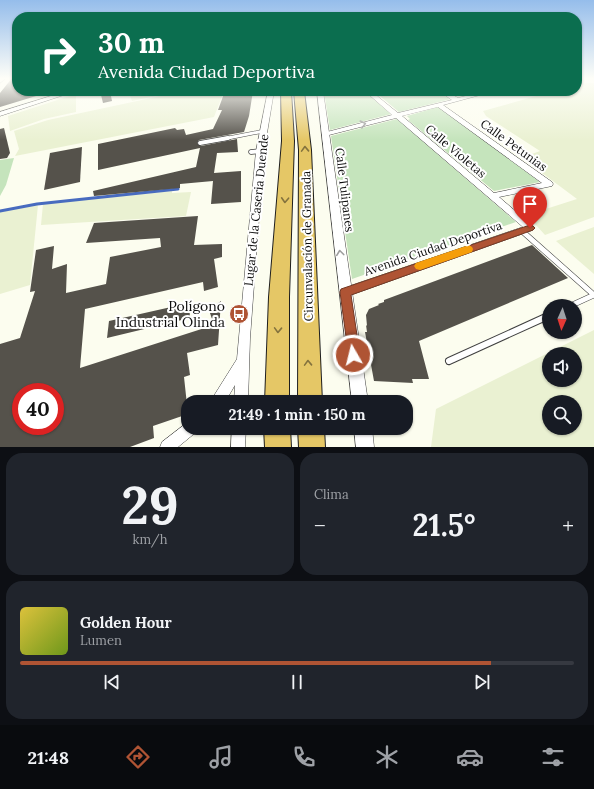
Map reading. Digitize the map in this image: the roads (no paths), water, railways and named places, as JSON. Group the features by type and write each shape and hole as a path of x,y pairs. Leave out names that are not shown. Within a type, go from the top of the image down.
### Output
{"highway":[{"name":"Circunvalación de Granada","path":"277,395 279,297 288,141 286,99"},
{"name":"Circunvalación de Granada","path":"300,99 305,150 310,395"},
{"path":"277,435 278,447"},
{"path":"311,435 312,447"}],"street":[{"path":"0,114 48,99"},
{"name":"Lugar de la Caseria Duende","path":"241,395 256,152 264,131 270,99"},
{"name":"Calle Tulipanes","path":"321,99 359,395"},
{"name":"Calle Violetas","path":"377,99 492,196 526,229"},
{"path":"325,134 461,99"},
{"name":"Calle Petunias","path":"439,105 549,184 492,196"},
{"name":"Avenida Ciudad Deportiva","path":"345,292 526,229"},
{"path":"221,395 244,358"},
{"path":"167,447 182,435"},
{"path":"238,447 239,435"},
{"path":"364,435 365,447"}],"lane":[{"path":"200,143 264,131"},
{"path":"526,229 594,295 582,300"},
{"path":"449,361 542,319"}],"waterway":[{"path":"0,211 37,204 178,189"}],"place":[{"name":"Polígono Industrial Olinda","path":"239,314"}]}
